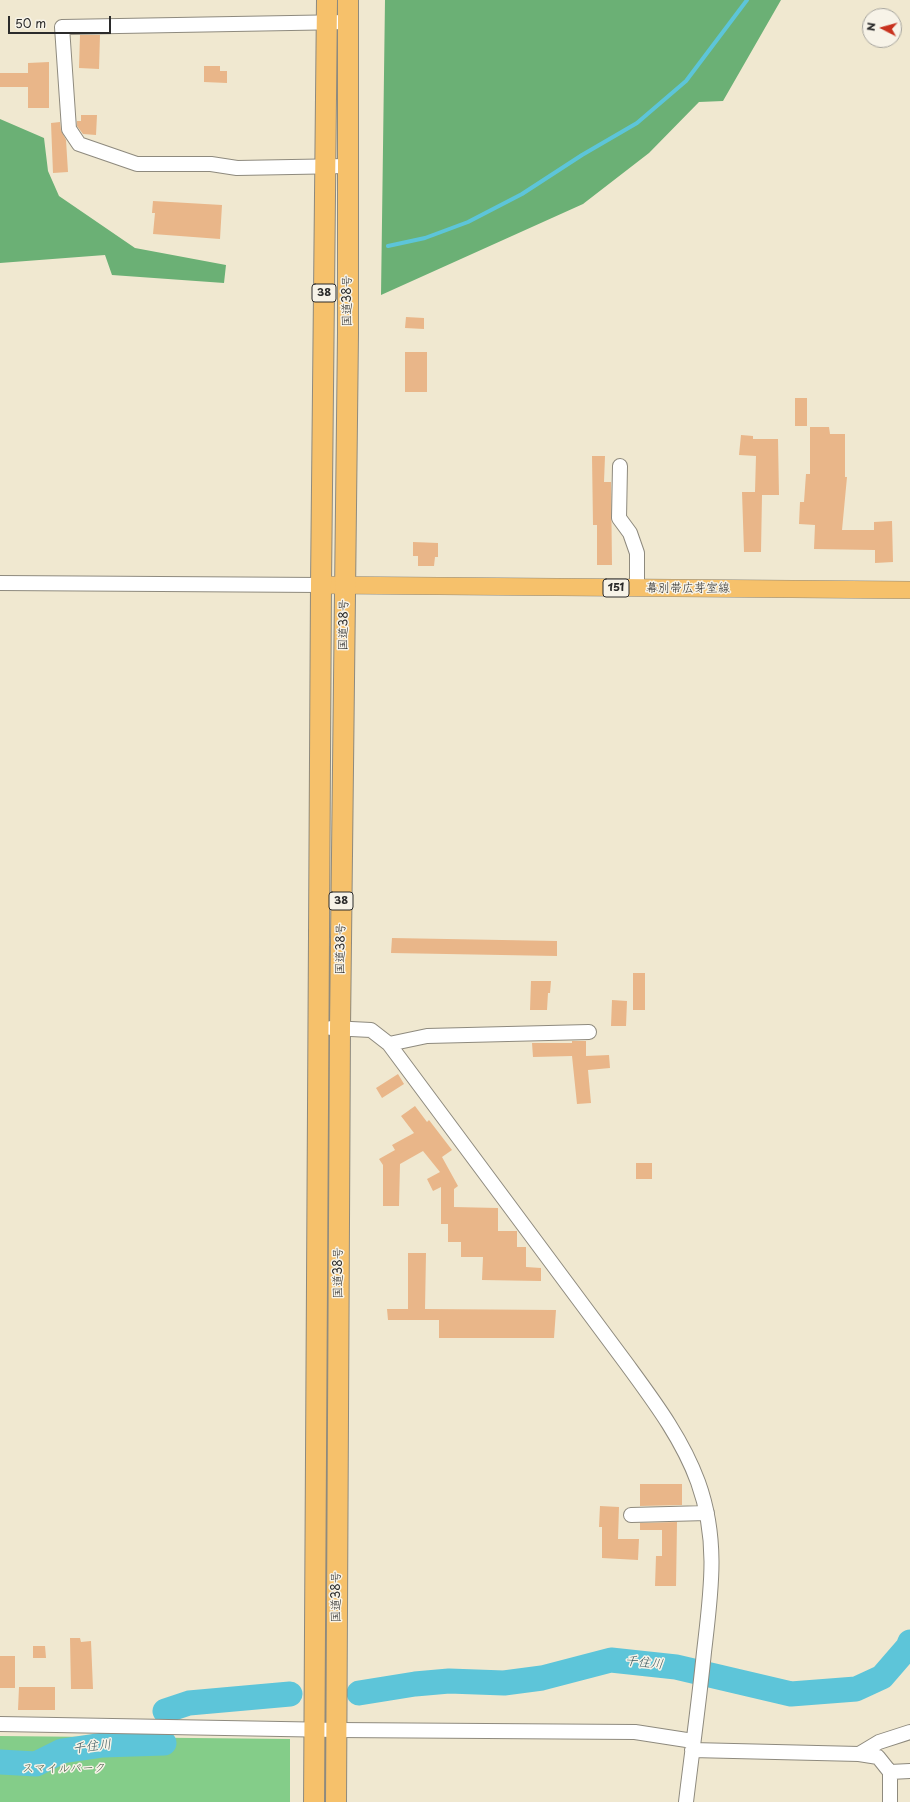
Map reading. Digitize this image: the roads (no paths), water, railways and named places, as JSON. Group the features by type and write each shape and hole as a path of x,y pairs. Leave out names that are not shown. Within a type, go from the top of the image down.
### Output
{"highway":[{"name":"国道38号","path":"314,1802 321,585 327,0"},
{"name":"国道38号","path":"336,1802 340,1028 348,334 348,0"}],"main road":[{"name":"幕別帯広芽室線","path":"321,585 910,590"}],"street":[{"path":"347,166 237,168 211,164 137,164 79,144 69,129 62,27 348,22"},
{"path":"620,466 619,518 630,533 637,553 637,588"},
{"path":"0,583 321,585"},
{"path":"318,1028 371,1030 388,1044 659,1409 684,1450 698,1482 707,1513 712,1538 712,1577 686,1802"},
{"path":"388,1044 427,1036 589,1032"},
{"path":"631,1515 707,1513"},
{"path":"0,1724 337,1730 635,1732 693,1746 860,1754 878,1757 890,1772 890,1802"},
{"path":"860,1754 879,1742 910,1732"},
{"path":"890,1772 910,1771"}],"waterway":[{"path":"388,246 425,238 468,222 522,194 582,155 637,123 686,81 747,0"},
{"name":"千住川","path":"359,1693 415,1684 449,1681 504,1683 542,1678 611,1660 676,1667 791,1694 856,1689 882,1677 908,1647 910,1642"},
{"name":"千住川","path":"165,1711 189,1703 290,1694"},
{"name":"千住川","path":"0,1762 36,1764 62,1751 103,1745 164,1743"}],"park label":[{"name":"スマイルパーク","path":"64,1769"}]}
